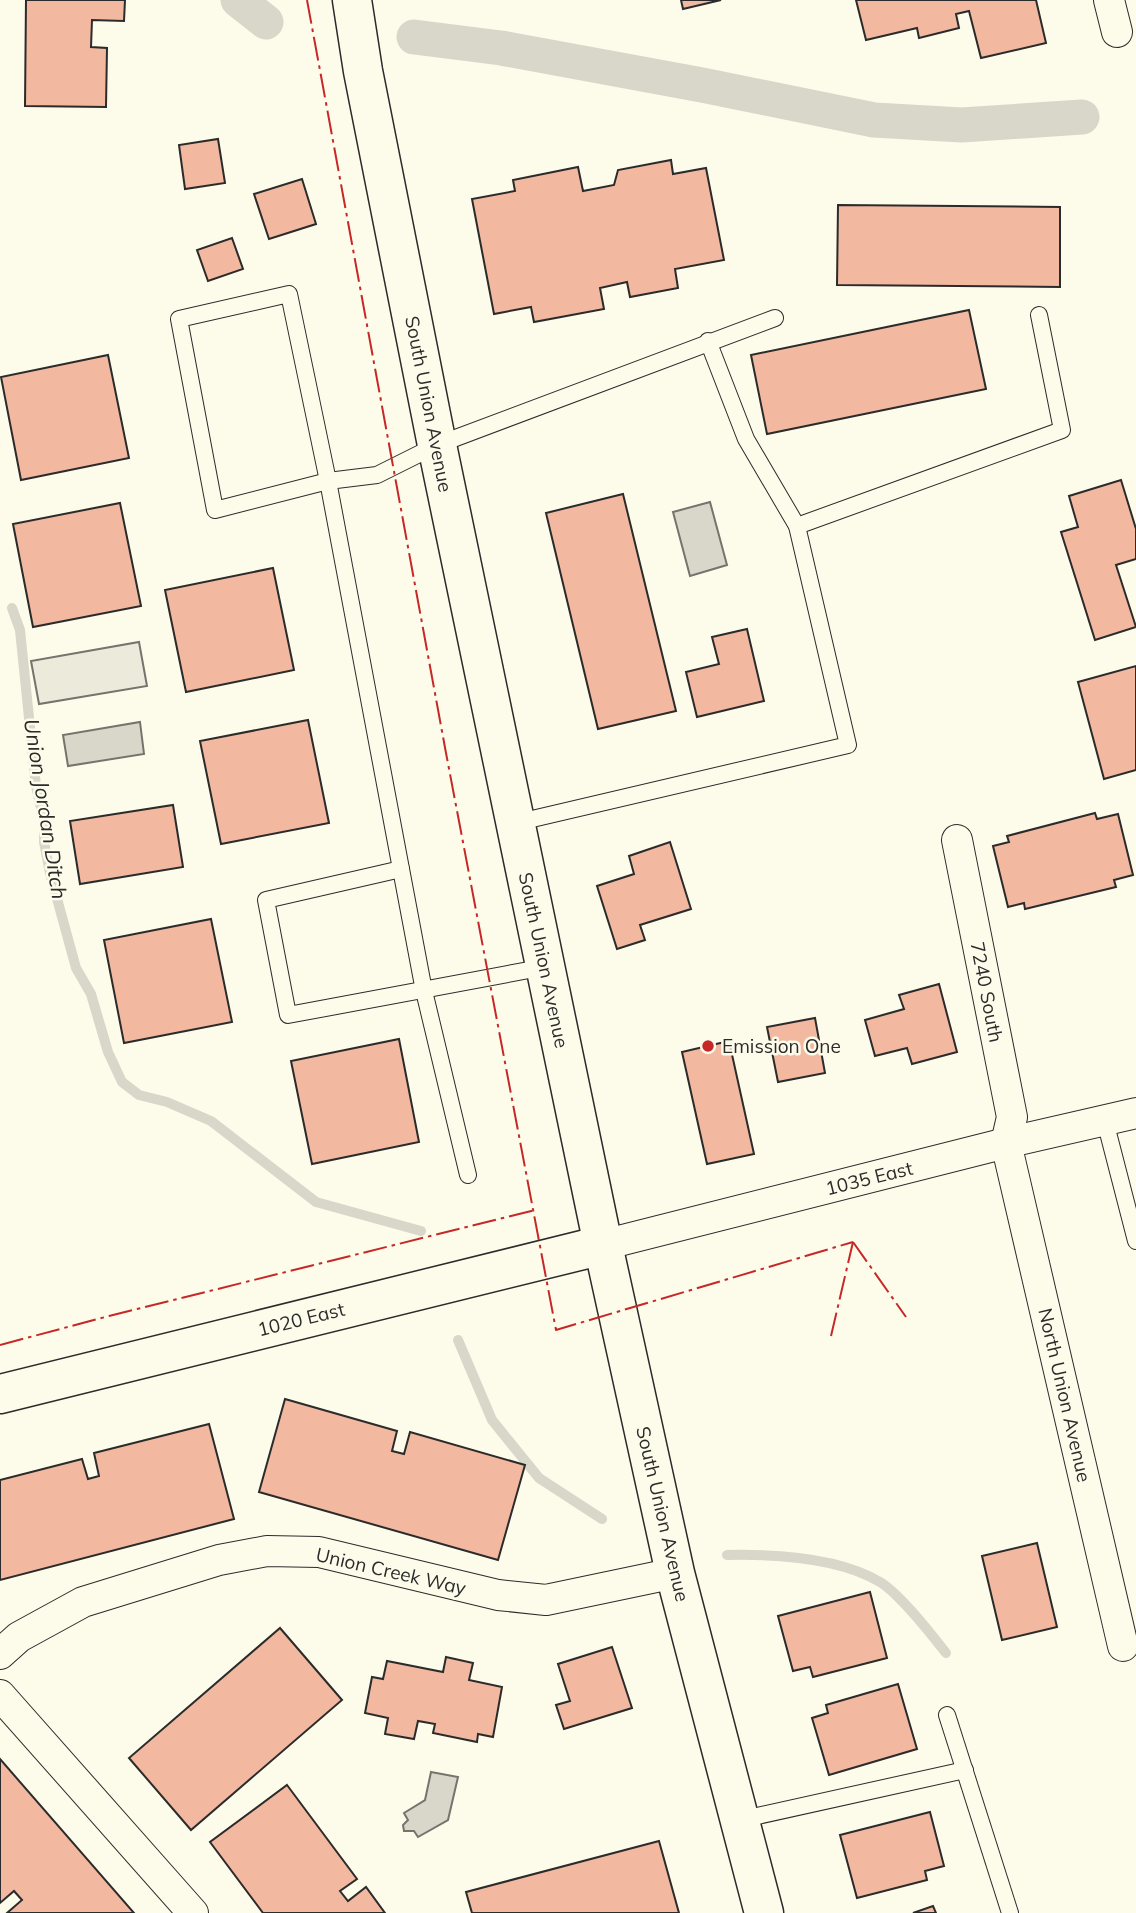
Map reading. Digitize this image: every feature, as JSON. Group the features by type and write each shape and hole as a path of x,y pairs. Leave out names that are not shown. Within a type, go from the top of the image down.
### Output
{"street":[{"name":"South Union Avenue","path":"352,0 363,71 437,445 603,1245 675,1573 764,1913"},
{"path":"1109,0 1126,34"},
{"name":"7240 South","path":"957,839 1012,1117 1006,1143"},
{"name":"1035 East","path":"603,1245 1006,1143 1136,1113"},
{"name":"North Union Avenue","path":"1006,1143 1130,1645"},
{"name":"1020 East","path":"0,1394 603,1245"},
{"name":"Union Creek Way","path":"0,1654 19,1637 83,1602 219,1560 267,1551 319,1552 498,1595 546,1600 675,1573"},
{"path":"0,1695 193,1913"}],"lane":[{"path":"468,1175 424,991 328,481 289,294 179,319 215,510 328,481 377,475 437,445 775,318"},
{"path":"797,526 1062,430 1039,315"},
{"path":"515,823 848,745 797,526 746,439 708,341"},
{"path":"401,869 266,900 288,1014 545,967"},
{"path":"1105,1121 1135,1231"},
{"path":"947,1715 1010,1913"},
{"path":"739,1820 965,1770"}],"shaded area":[{"path":"710,502 727,565 690,576 673,512"},
{"path":"139,642 147,686 39,704 31,661"},
{"path":"140,722 144,754 68,766 63,735"},
{"path":"431,1772 458,1777 448,1820 418,1837 414,1831 404,1831 403,1825 408,1820 404,1813 425,1800"}],"building":[{"path":"26,0 125,0 124,21 92,20 91,47 107,48 106,107 25,106"},
{"path":"681,0 721,0 683,9"},
{"path":"856,0 1036,0 1046,43 981,58 969,11 956,14 959,28 919,38 917,28 866,40"},
{"path":"218,139 225,183 185,189 179,145"},
{"path":"671,160 673,174 706,168 724,260 675,269 678,288 630,297 627,282 600,288 604,309 534,322 531,307 494,314 472,199 515,191 513,180 578,167 583,191 614,185 618,170"},
{"path":"302,179 316,224 269,239 254,194"},
{"path":"838,205 1060,207 1060,287 837,285"},
{"path":"232,238 243,269 208,281 197,250"},
{"path":"969,310 986,389 767,434 751,355"},
{"path":"108,355 129,458 21,480 1,377"},
{"path":"1121,480 1136,529 1136,559 1116,565 1136,627 1095,640 1061,532 1078,527 1069,496"},
{"path":"623,494 676,711 598,729 546,513"},
{"path":"120,503 141,606 33,627 13,524"},
{"path":"273,568 294,670 186,692 165,590"},
{"path":"747,629 764,701 697,717 686,672 719,664 712,637"},
{"path":"1136,666 1136,770 1104,779 1078,682"},
{"path":"308,720 329,823 221,844 200,741"},
{"path":"173,805 183,867 80,884 70,821"},
{"path":"1095,813 1097,819 1118,814 1133,875 1114,880 1116,887 1025,909 1024,903 1008,907 993,846 1009,842 1007,836"},
{"path":"670,842 691,909 640,925 645,940 617,949 597,886 634,874 629,856"},
{"path":"211,919 232,1022 124,1043 104,940"},
{"path":"939,984 957,1052 912,1064 907,1048 875,1056 865,1020 904,1009 899,995"},
{"path":"815,1018 825,1073 778,1082 767,1027"},
{"path":"399,1039 419,1142 312,1164 291,1061"},
{"path":"729,1041 754,1154 707,1164 682,1052"},
{"path":"285,1399 397,1431 392,1451 404,1454 410,1432 525,1465 498,1560 259,1492"},
{"path":"209,1424 234,1519 0,1580 0,1480 82,1459 88,1479 99,1476 94,1453"},
{"path":"1037,1543 1057,1627 1002,1640 982,1556"},
{"path":"870,1592 887,1658 813,1677 810,1667 793,1671 778,1616"},
{"path":"280,1628 342,1700 191,1830 129,1758"},
{"path":"612,1647 632,1708 564,1729 556,1705 570,1701 558,1664"},
{"path":"446,1657 473,1663 469,1680 502,1687 493,1737 478,1734 477,1742 433,1733 435,1724 418,1721 414,1739 385,1734 388,1718 365,1713 372,1677 383,1679 387,1661 443,1672"},
{"path":"898,1684 917,1749 829,1775 812,1718 828,1713 826,1705"},
{"path":"0,1759 134,1913 7,1913 22,1900 14,1891 0,1903"},
{"path":"287,1785 357,1879 340,1891 348,1901 366,1887 385,1913 263,1913 210,1842"},
{"path":"930,1812 944,1866 925,1871 927,1880 857,1898 840,1835"},
{"path":"659,1841 679,1913 472,1913 466,1892"},
{"path":"933,1906 936,1913 913,1913"}],"waterway":[{"path":"238,0 266,22"},
{"path":"414,37 501,48 874,120 962,125 1082,117"},
{"name":"Union Jordan Ditch","path":"12,608 20,630 36,786 44,820 44,842 50,873 76,968 91,994 108,1052 122,1082 139,1095 167,1102 211,1121 316,1202 421,1231"},
{"name":"Union Jordan Ditch","path":"458,1340 492,1420 539,1478 602,1519"},
{"name":"Union Jordan Ditch","path":"727,1555 806,1559 826,1562 863,1574 880,1582 897,1595 946,1653"}],"power":[{"path":"307,0 556,1330 853,1242"},
{"path":"0,1345 535,1210"},
{"path":"853,1242 906,1317"},
{"path":"831,1336 853,1242"}],"place":[{"name":"Emission One","path":"708,1046"}]}
